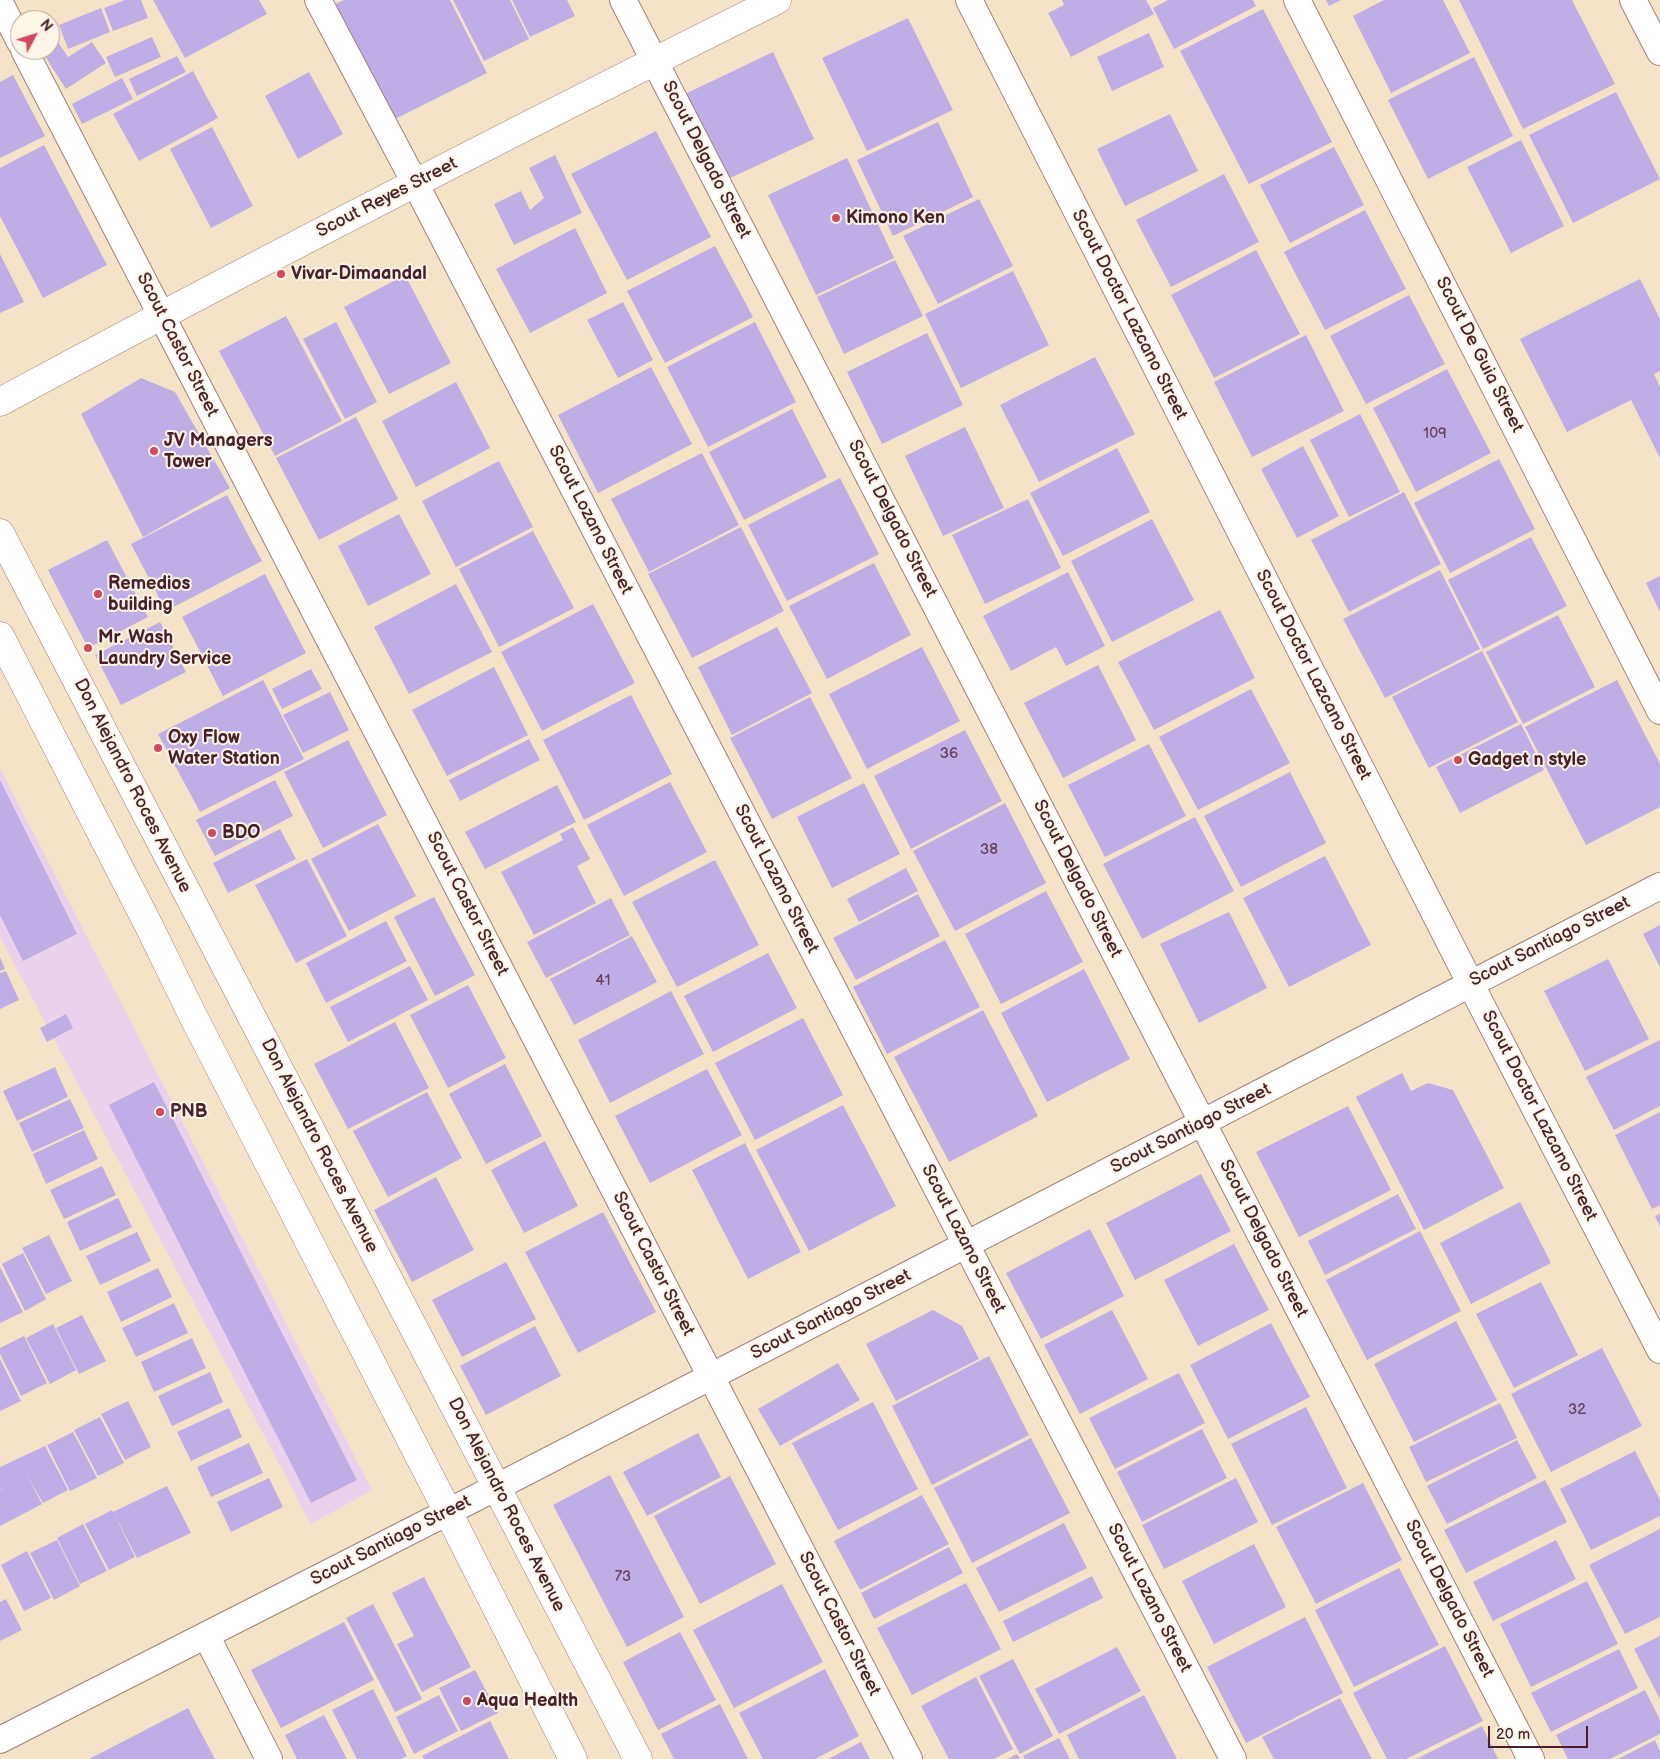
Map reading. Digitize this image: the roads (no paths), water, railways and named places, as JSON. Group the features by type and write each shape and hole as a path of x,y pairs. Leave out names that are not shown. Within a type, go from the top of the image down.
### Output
{"main road":[{"name":"Scout Reyes Street","path":"0,402 161,315 415,183 777,0"},
{"name":"Don Alejandro Roces Avenue","path":"0,532 638,1759"},
{"path":"0,636 573,1759"}],"street":[{"name":"Scout Lozano Street","path":"318,0 415,183 1233,1759"},
{"name":"Scout Delgado Street","path":"623,0 1531,1759"},
{"name":"Scout Doctor Lazcano Street","path":"968,0 1660,1350"},
{"name":"Scout De Guia Street","path":"1298,0 1660,711"},
{"path":"1633,0 1660,52"},
{"path":"0,3 10,22"},
{"name":"Scout Castor Street","path":"29,60 909,1759"},
{"name":"Scout Santiago Street","path":"0,1740 497,1487 1660,886"},
{"path":"206,1635 268,1759"}],"place":[{"name":"Kimono Ken","path":"836,218"},
{"name":"Vivar-Dimaandal","path":"281,274"},
{"name":"JV Managers Tower","path":"154,451"},
{"name":"Remedios building","path":"98,594"},
{"name":"Mr. Wash Laundry Service","path":"88,648"},
{"name":"Oxy Flow Water Station","path":"158,748"},
{"name":"Gadget n style","path":"1458,760"},
{"name":"BDO","path":"212,833"},
{"name":"PNB","path":"160,1112"},
{"name":"Aqua Health","path":"467,1701"}]}
